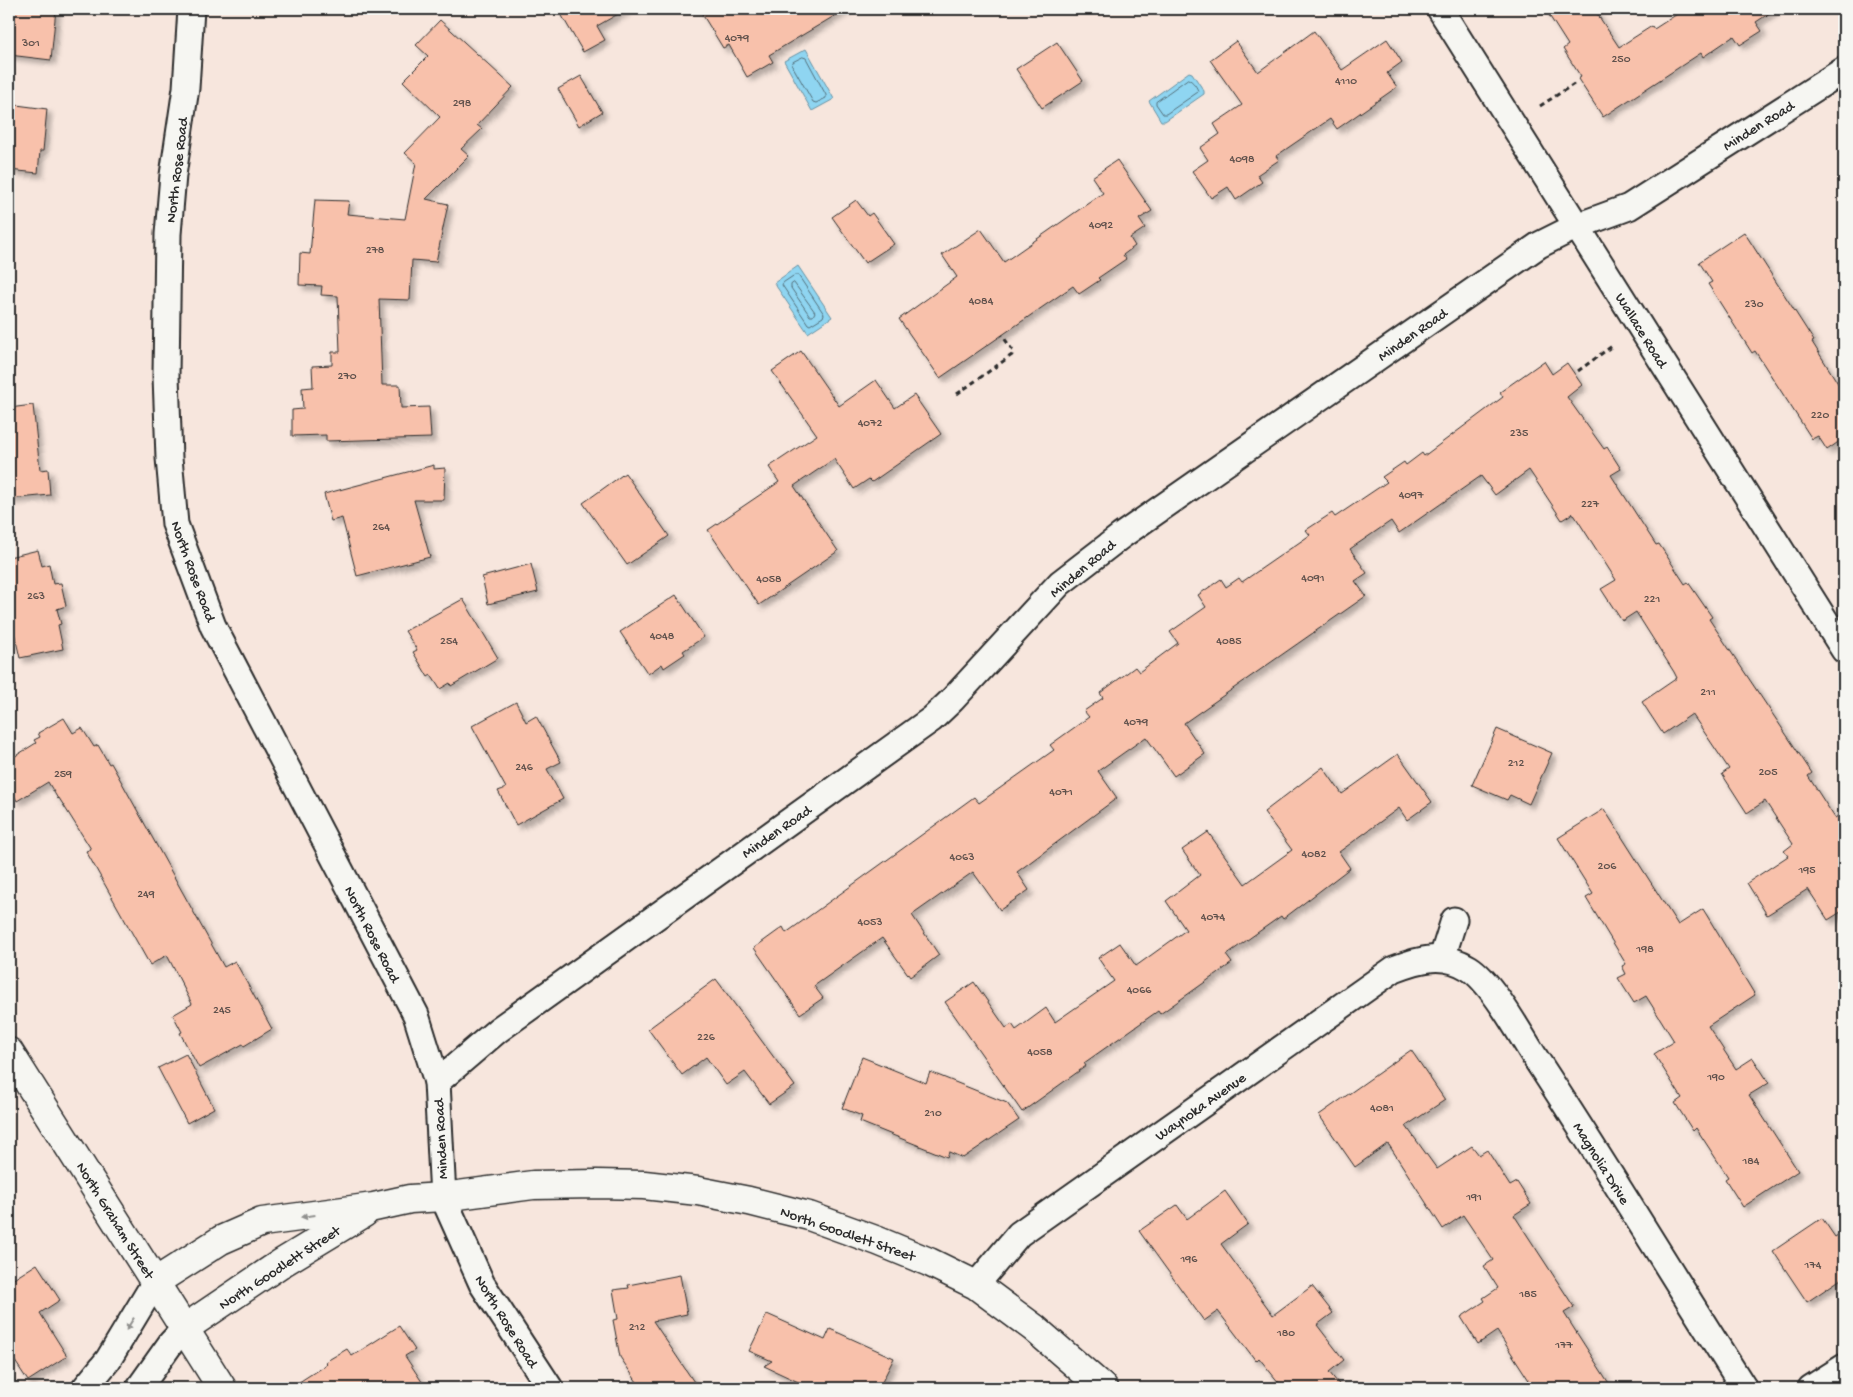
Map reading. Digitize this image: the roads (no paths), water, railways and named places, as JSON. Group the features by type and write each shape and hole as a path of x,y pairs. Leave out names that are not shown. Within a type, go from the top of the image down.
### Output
{"main road":[{"name":"North Graham Street","path":"9,1052 222,1388"},
{"name":"North Goodlett Street","path":"155,1282 221,1240 262,1222 374,1207 410,1199 443,1197 533,1185 644,1185 698,1191 749,1200 809,1216 929,1262 976,1285 1034,1328 1103,1388"},
{"name":"North Goodlett Street","path":"184,1328 280,1264 374,1207"}],"street":[{"path":"191,18 208,9"},
{"name":"Wallace Road","path":"1440,9 1844,650"},
{"name":"North Rose Road","path":"191,18 186,88 173,175 168,243 166,376 169,458 175,524 213,626 416,1015 437,1082"},
{"name":"Minden Road","path":"443,1197 437,1082 498,1030 932,719 952,700 1060,583 1121,536 1539,245 1577,226 1629,207 1844,70"},
{"path":"1442,958 1454,920"},
{"name":"Waynoka Avenue","path":"976,1285 1019,1234 1032,1224 1394,969 1417,960 1442,958"},
{"name":"Magnolia Drive","path":"1442,958 1469,969 1489,987 1557,1091 1744,1388"},
{"name":"North Rose Road","path":"443,1197 482,1284 550,1388"},
{"path":"86,1388 108,1360 155,1282"},
{"path":"139,1388 184,1328"},
{"path":"1811,1388 1844,1367"}],"water":[{"path":"806,49 834,99 812,111 784,61"},
{"path":"1189,72 1192,73 1204,94 1165,121 1161,121 1149,101"},
{"path":"798,266 832,317 808,333 774,283"}]}
